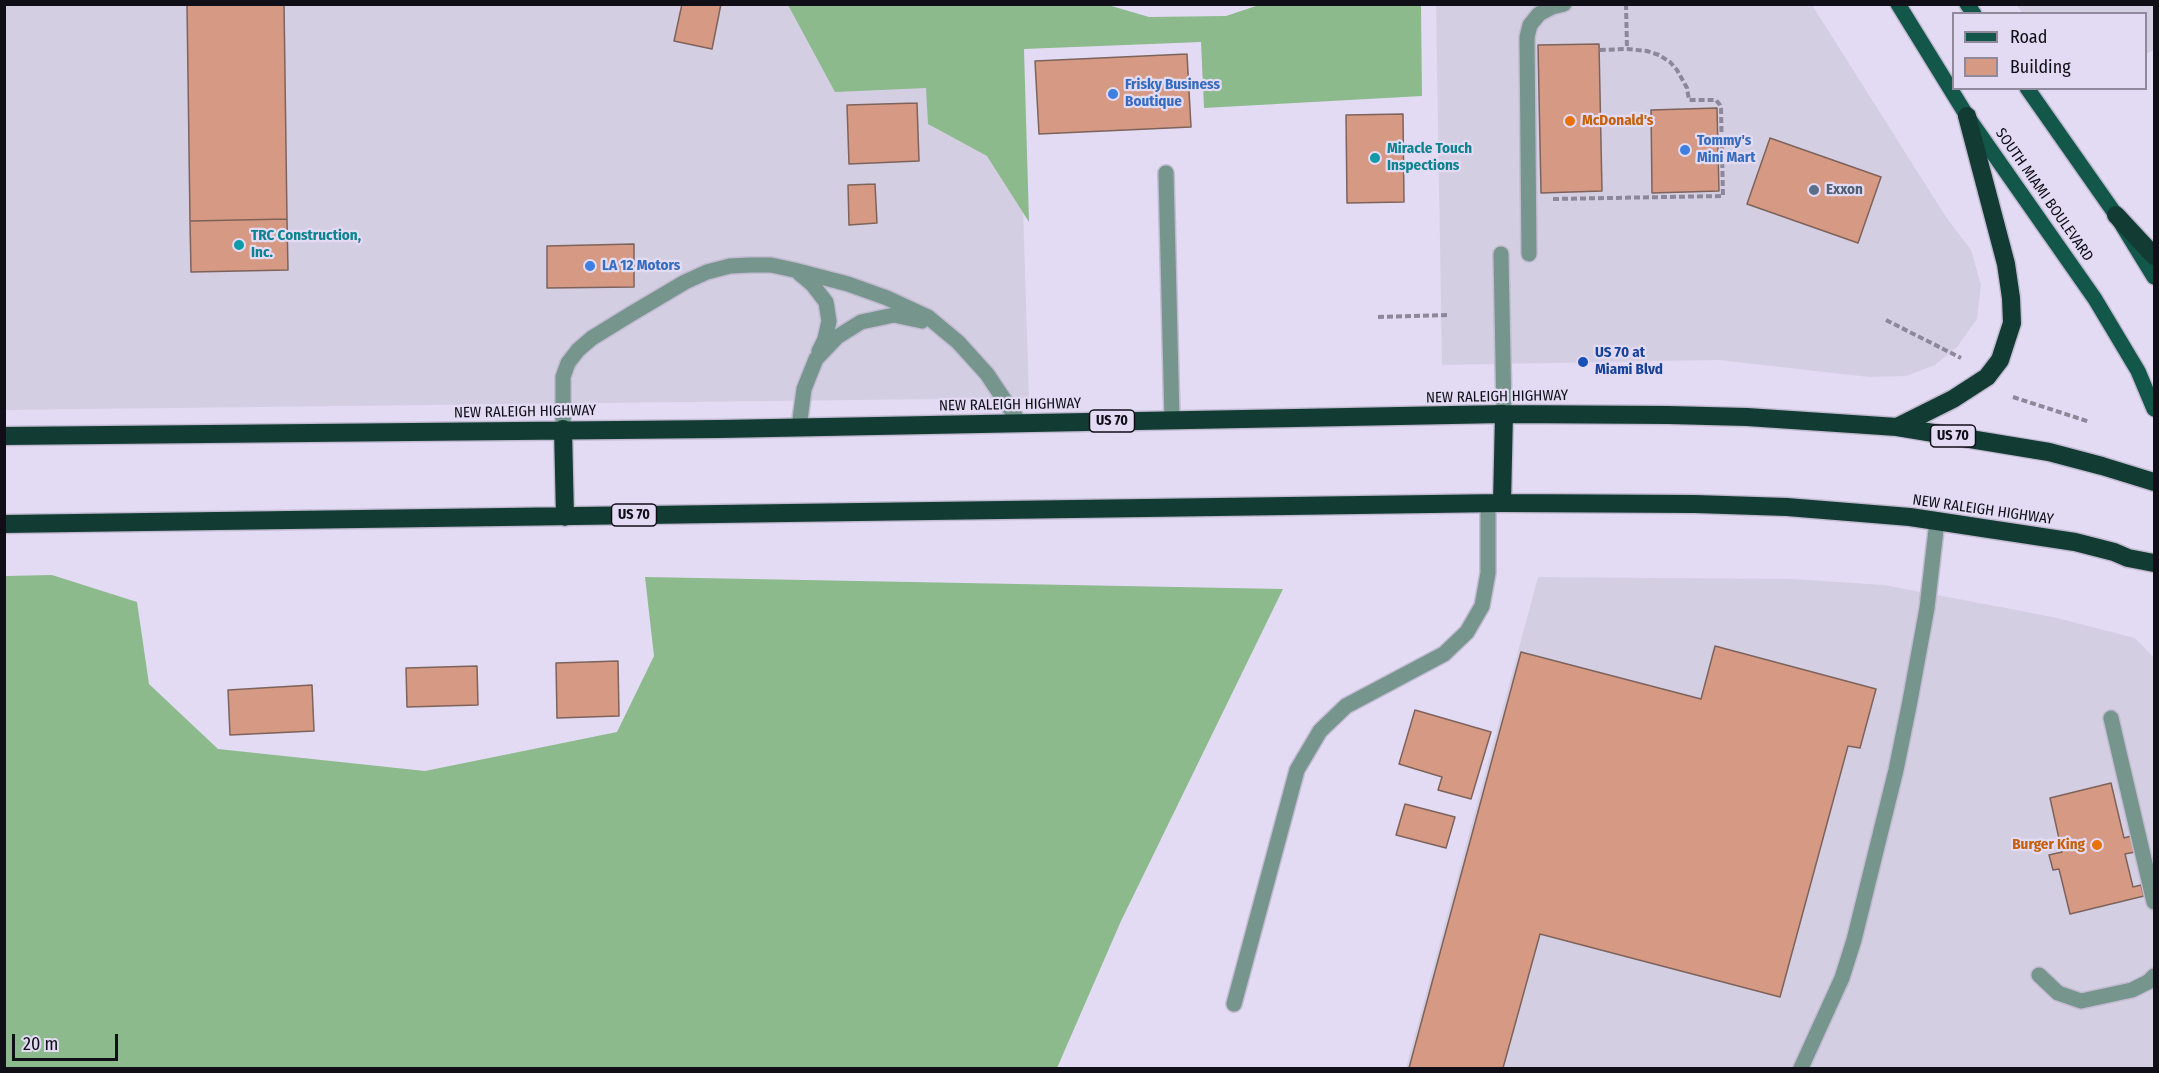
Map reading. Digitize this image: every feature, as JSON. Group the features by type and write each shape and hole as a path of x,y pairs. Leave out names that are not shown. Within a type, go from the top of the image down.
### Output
{"highway":[{"path":"1897,426 1953,399 1987,377 2000,360 2012,323 2006,264 1966,116"},
{"path":"2116,215 2154,256"},
{"path":"1495,503 1504,414"},
{"name":"NEW RALEIGH HIGHWAY","path":"4,436 799,427 1504,414 1747,417 1897,426 2049,453 2154,482"},
{"path":"563,429 565,516"},
{"name":"NEW RALEIGH HIGHWAY","path":"4,524 1495,503 1695,504 1787,507 1937,521 2074,542 2114,552 2127,558 2154,562"}],"main road":[{"name":"SOUTH MIAMI BOULEVARD","path":"1898,4 1966,116 2095,298 2138,371 2154,408"},
{"path":"2028,90 2116,215 2154,277"}],"lane":[{"path":"1529,254 1527,38 1530,25 1539,14 1564,4"},
{"path":"1166,172 1172,419"},
{"path":"1501,254 1504,414"},
{"path":"563,429 563,377 568,363 578,350 592,338 663,294 707,272 730,266 751,265 771,265 848,284 887,298 928,317 958,342 987,374 1019,422"},
{"path":"794,270 812,284 826,302 829,321 825,339 804,389 799,427"},
{"path":"816,359 837,337 861,322 894,315 926,321 958,342"},
{"path":"1234,1004 1297,770 1320,731 1346,706 1444,654 1467,632 1482,606 1488,573 1495,503"},
{"path":"1801,1068 1842,978 1857,929 1896,770 1922,639 1937,521"},
{"path":"2110,718 2154,902"},
{"path":"2039,975 2058,993 2081,1001 2133,990 2154,976"}],"path":[{"path":"1626,4 1627,49"},
{"path":"1528,200 1723,196 1722,109 1716,100 1689,100 1683,80 1670,62 1647,51 1599,50"},
{"path":"1378,317 1450,315"},
{"path":"1886,320 1960,358"},
{"path":"2013,397 2090,422"}],"shaded area":[{"path":"4,5 820,5 928,74 1022,175 1029,398 5,410"},
{"path":"1436,5 1812,5 1946,217 1971,250 1981,285 1977,319 1957,347 1935,365 1906,376 1869,377 1718,360 1442,365"},
{"path":"2016,5 2154,5 2154,50 2147,54 2147,12 2022,12"},
{"path":"1538,577 1793,579 1884,585 2053,617 2135,638 2154,658 2154,1068 1406,1068"}],"green space":[{"path":"788,5 1108,5 1149,17 1226,16 1259,5 1421,5 1422,96 1204,108 1201,42 1024,49 1029,222 987,156 928,124 926,88 835,92"},
{"path":"52,575 137,602 149,684 218,749 425,771 617,732 654,656 645,577 1283,589 1121,921 1057,1068 5,1068 5,576"}],"building":[{"path":"187,4 284,4 287,219 190,221"},
{"path":"682,4 721,4 712,49 674,41"},
{"name":"McDonald's","path":"1599,44 1602,191 1541,193 1538,45"},
{"name":"Frisky Business Boutique","path":"1187,54 1191,127 1039,134 1035,61"},
{"path":"917,103 919,161 849,164 847,105"},
{"name":"Tommy's Mini Mart","path":"1717,108 1719,191 1652,193 1651,110"},
{"name":"Miracle Touch Inspections","path":"1403,114 1404,202 1347,203 1346,115"},
{"name":"Exxon","path":"1770,138 1881,177 1858,243 1747,204"},
{"path":"875,184 877,223 849,225 848,185"},
{"name":"TRC Construction, Inc.","path":"287,219 288,270 191,272 190,221"},
{"name":"LA 12 Motors","path":"634,244 634,287 547,288 547,246"},
{"path":"1715,646 1876,689 1860,748 1848,746 1780,997 1540,934 1503,1068 1409,1068 1521,652 1701,699"},
{"path":"618,661 619,716 557,718 556,663"},
{"path":"477,666 478,705 407,707 406,668"},
{"path":"312,685 314,731 230,735 228,690"},
{"path":"1415,710 1491,732 1471,799 1438,790 1442,777 1399,764"},
{"name":"Burger King","path":"2111,783 2124,838 2131,836 2135,852 2125,854 2133,887 2141,885 2144,896 2070,914 2059,869 2053,870 2049,855 2062,852 2050,798"},
{"path":"1405,804 1455,817 1446,848 1396,835"}],"place":[{"name":"Frisky Business Boutique","path":"1113,94"},
{"name":"McDonald's","path":"1570,121"},
{"name":"Tommy's Mini Mart","path":"1685,150"},
{"name":"Miracle Touch Inspections","path":"1375,158"},
{"name":"Exxon","path":"1814,190"},
{"name":"TRC Construction, Inc.","path":"239,245"},
{"name":"LA 12 Motors","path":"590,266"},
{"name":"US 70 at Miami Blvd","path":"1583,362"},
{"name":"Burger King","path":"2097,845"}]}
